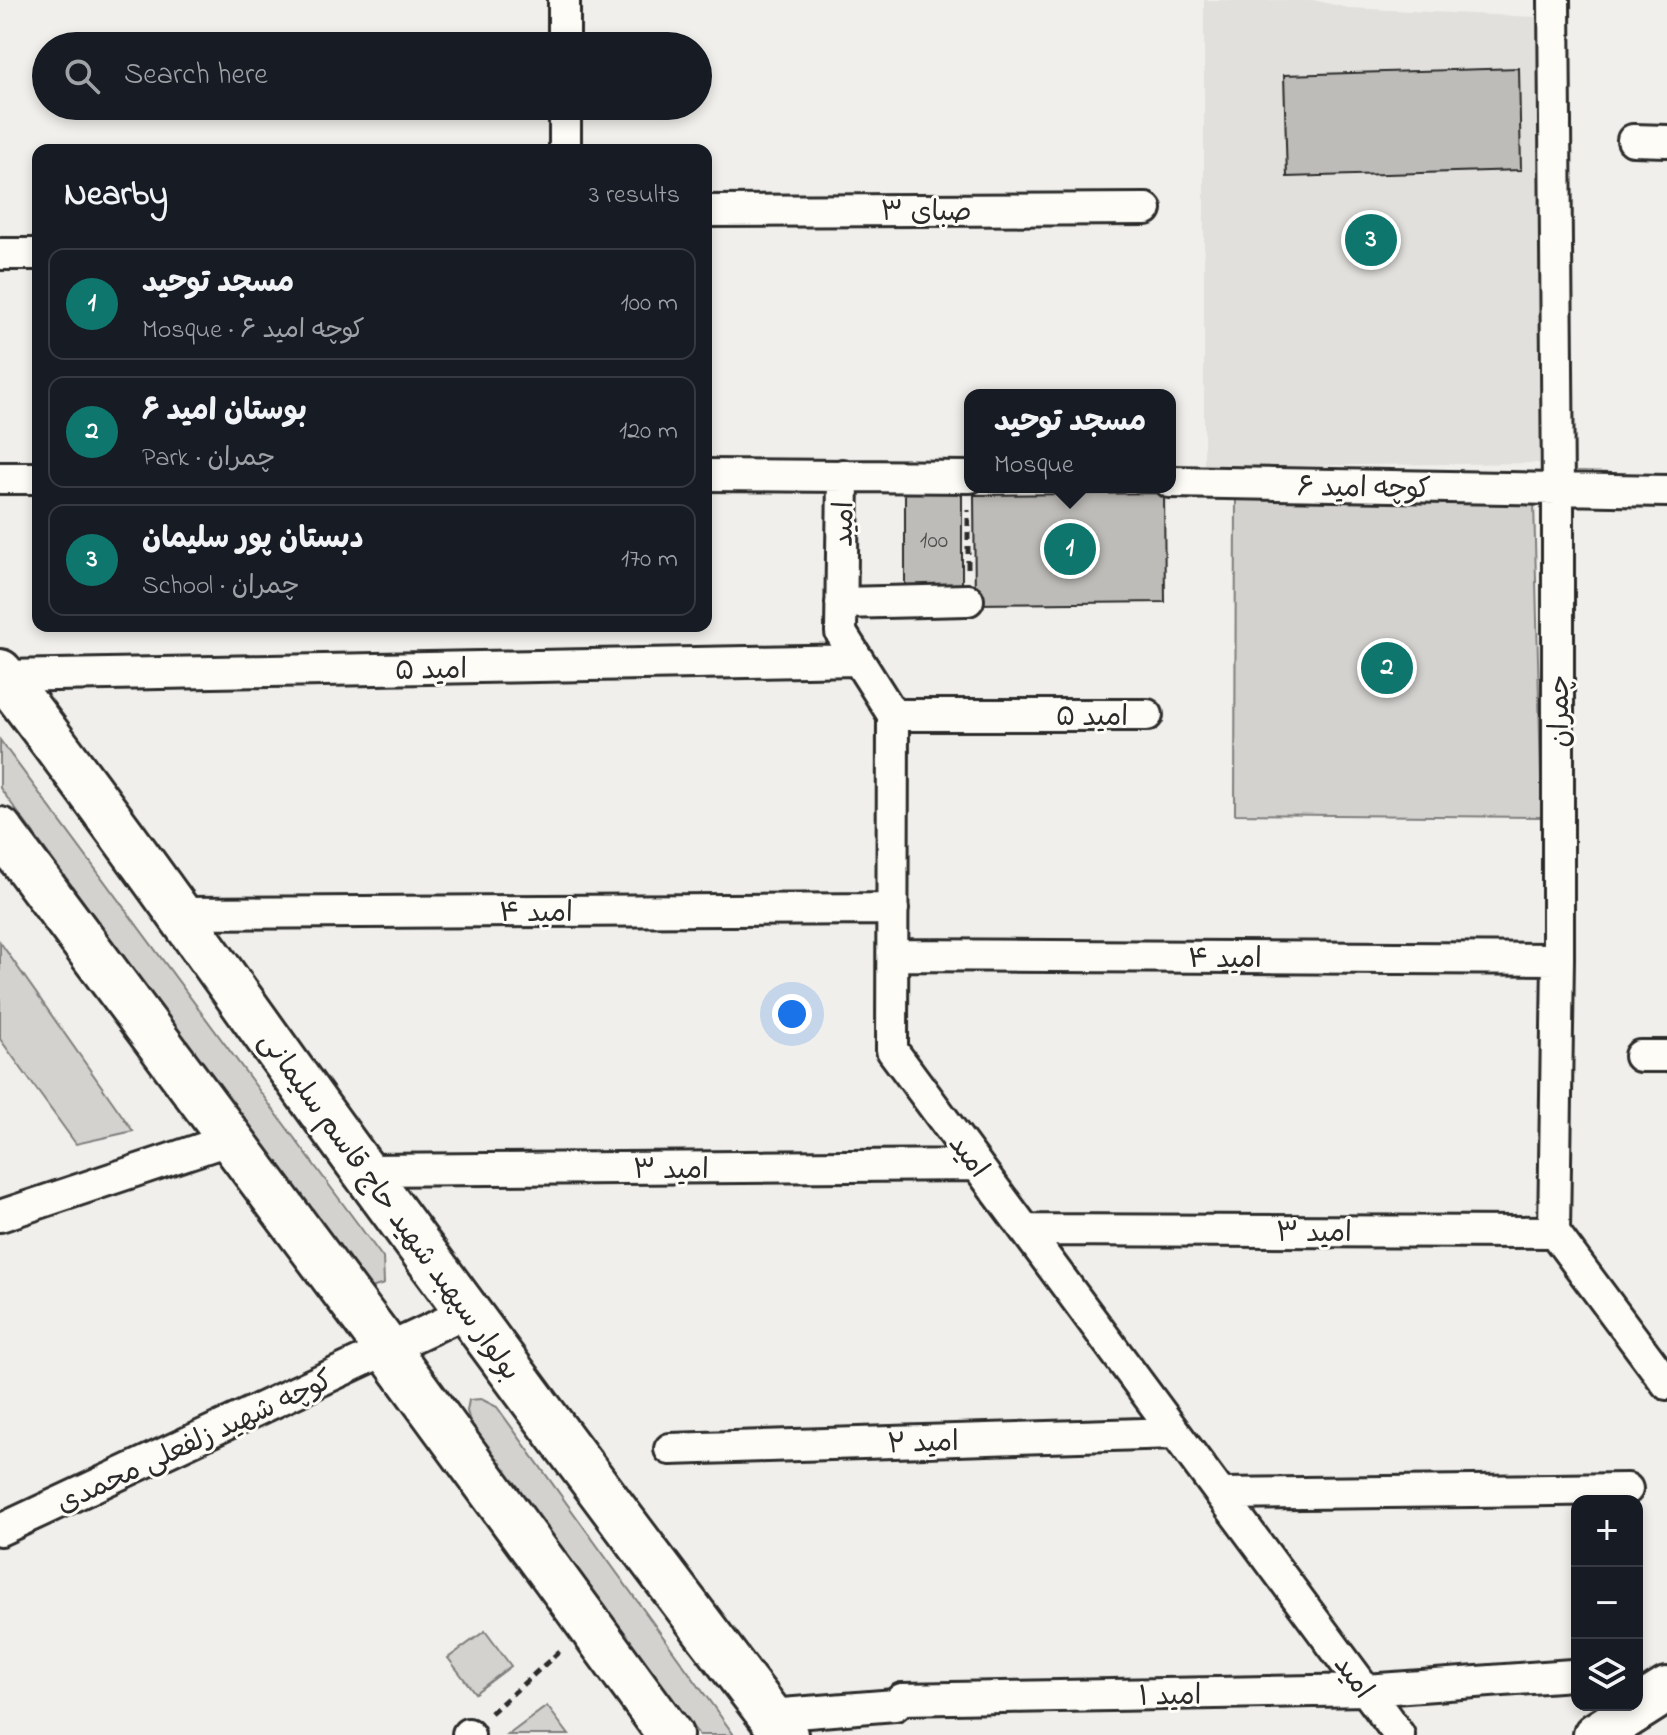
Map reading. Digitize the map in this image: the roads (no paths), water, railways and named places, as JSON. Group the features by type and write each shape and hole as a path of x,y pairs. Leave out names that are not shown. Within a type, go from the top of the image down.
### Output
{"main road":[{"name":"بولوار سپهبد شهید حاج قاسم سلیمانی","path":"2,674 180,913 364,1170 777,1725"},
{"path":"0,830 388,1350 670,1735"},
{"path":"1596,1735 1667,1690"}],"street":[{"path":"564,0 564,32"},
{"name":"چمران","path":"1554,0 1558,491 1558,959 1554,1232"},
{"path":"565,120 565,144"},
{"path":"1633,140 1667,141"},
{"name":"صبای ۳","path":"712,211 1146,209"},
{"path":"0,254 32,254"},
{"path":"712,475 964,477"},
{"name":"امید","path":"843,475 841,633 893,715 892,1050 1399,1735"},
{"path":"0,478 32,478"},
{"name":"کوچه امید ۶","path":"1176,482 1667,491"},
{"path":"841,603 968,600"},
{"name":"امید ۵","path":"2,674 858,660"},
{"name":"امید ۵","path":"893,715 1147,715"},
{"name":"امید ۴","path":"180,913 893,909"},
{"name":"امید ۴","path":"893,955 1558,959"},
{"path":"0,1216 231,1139"},
{"name":"امید ۳","path":"364,1170 977,1165"},
{"name":"امید ۳","path":"1025,1230 1554,1232"},
{"path":"1554,1232 1667,1384"},
{"name":"کوچه شهید زلفعلی محمدی","path":"0,1530 469,1311"},
{"name":"امید ۲","path":"670,1449 1175,1433"},
{"path":"1221,1494 1627,1489"},
{"name":"امید ۱","path":"777,1725 895,1705 902,1699 1366,1690 1571,1675"}],"place":[{"name":"دبستان پور سلیمان","path":"1371,240"},
{"name":"مسجد توحید","path":"1070,549"},
{"name":"بوستان امید ۶","path":"1387,668"}]}
